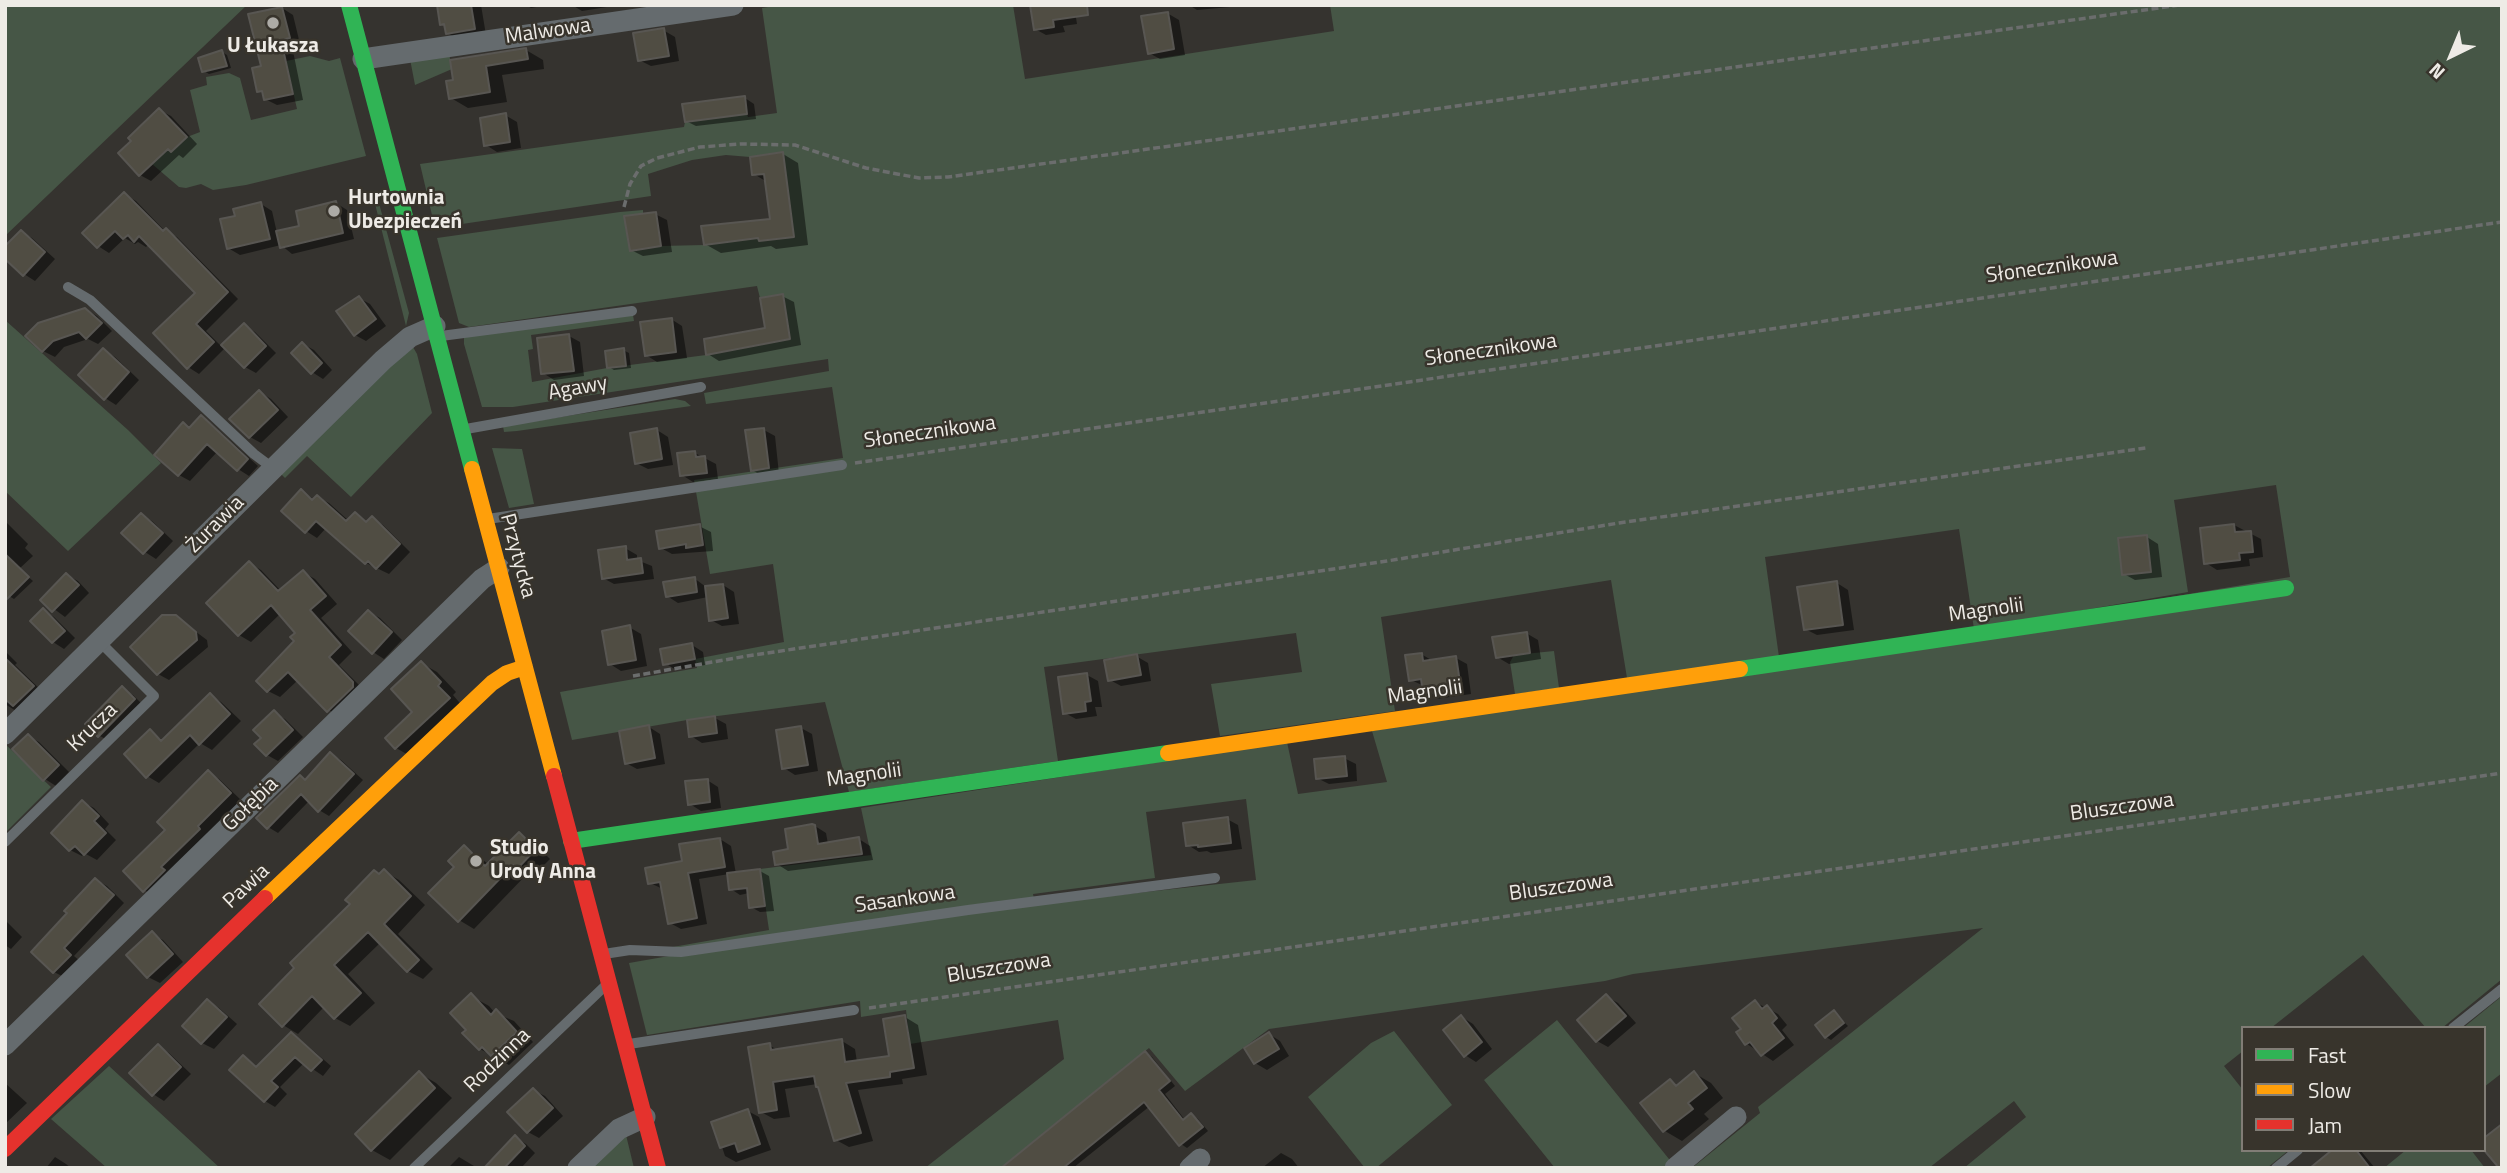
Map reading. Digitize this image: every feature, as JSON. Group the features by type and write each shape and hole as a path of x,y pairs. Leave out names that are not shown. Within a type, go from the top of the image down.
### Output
{"street":[{"name":"Przytycka","path":"349,5 658,1168"},
{"name":"Malwowa","path":"363,59 733,5"},
{"name":"Żurawia","path":"5,734 383,360 410,337 436,331"},
{"name":"Gołębia","path":"5,1045 482,579 499,568"},
{"name":"Magnolii","path":"571,841 2286,588"},
{"name":"Pawia","path":"5,1149 492,683 507,673 525,667"},
{"path":"578,1168 619,1129 645,1117"},
{"path":"1675,1168 1737,1117"}],"lane":[{"path":"68,287 90,300 254,454 274,469"},
{"path":"436,331 632,311"},
{"name":"Agawy","path":"462,430 701,387"},
{"name":"Słonecznikowa","path":"486,519 842,465"},
{"name":"Krucza","path":"5,842 154,696 100,642"},
{"name":"Sasankowa","path":"601,955 630,950 681,953 981,908 1214,878"},
{"name":"Rodzinna","path":"414,1168 609,982"},
{"path":"2456,1026 2502,989"},
{"path":"626,1045 854,1010"},
{"path":"2276,1168 2296,1152"}],"path":[{"path":"624,207 630,184 641,166 657,158 700,147 741,144 795,145 879,170 919,178 948,177 2180,5"},
{"name":"Słonecznikowa","path":"842,465 2502,222"},
{"path":"633,676 747,656 1387,561 1619,523 2146,448"},
{"name":"Bluszczowa","path":"854,1010 2502,773"}],"green space":[{"path":"5,5 247,5 5,236"},
{"path":"780,5 1013,5 1025,79 1334,31 1330,5 2502,5 2502,979 2444,1026 2424,1026 2363,955 2274,1026 2241,1026 2241,1053 2224,1066 2241,1087 2241,1152 2287,1152 2267,1168 1964,1168 2026,1117 2014,1101 1929,1168 1692,1168 1760,1113 1758,1107 1983,928 1633,974 1605,981 1269,1029 1185,1091 1149,1048 1001,1168 925,1168 1064,1059 1058,1020 910,1044 906,1010 861,1017 860,1001 647,1035 629,963 669,956 667,948 769,930 760,869 871,855 861,808 1287,742 1298,794 1387,782 1372,731 2290,577 2276,485 2174,500 2188,592 1974,629 1959,529 1765,557 1779,657 1627,678 1611,580 1381,617 1395,711 1220,736 1211,684 1302,672 1296,633 1044,667 1058,761 849,792 825,702 687,720 572,740 560,692 697,668 695,659 784,642 773,564 710,574 694,480 843,458 832,387 706,404 704,393 829,371 828,359 513,407 482,407 464,337 633,315 634,321 531,335 533,349 528,350 532,382 790,339 783,294 760,298 757,286 469,327 459,323 437,238 643,210 643,214 625,217 630,251 661,246 793,237 783,153 750,157 726,155 692,160 648,174 651,196 435,228 420,164 684,127 685,122 777,113 762,8","holes":["1246,799 1256,880 1035,904 1033,894 1155,878 1146,812"]},
{"path":"449,53 452,69 415,85 410,59"},
{"path":"310,56 329,61 340,58 366,156 246,185 213,190 201,184 179,187 152,164 168,149 171,152 187,137 200,132 190,90 207,85 206,77 229,73 240,78 251,120 297,109 286,61"},
{"path":"373,196 377,196 409,313 406,326"},
{"path":"5,320 161,463 68,551 5,491"},
{"path":"413,347 432,413 351,497 307,456 285,478 281,474 400,355"},
{"path":"675,399 685,401 691,406 504,432 503,426"},
{"path":"492,448 522,449 534,504 509,508"},
{"path":"1554,651 1559,688 1515,694 1510,662 1514,655"},
{"path":"5,744 51,787 5,833"},
{"path":"2502,996 2502,1073 2486,1085 2486,1026 2465,1026"},
{"path":"1557,1020 1673,1164 1668,1168 1555,1168 1484,1080"},
{"path":"1394,1031 1452,1105 1376,1168 1365,1168 1308,1097 1371,1043"},
{"path":"109,1066 220,1168 107,1168 51,1119"},
{"path":"626,1135 634,1168 592,1168"},
{"path":"2404,1152 2473,1152 2485,1168 2384,1168"}],"building":[{"path":"437,5 471,5 475,29 446,34 444,24 440,25"},
{"path":"1030,5 1087,5 1088,15 1053,20 1054,27 1034,30"},
{"path":"282,7 290,38 281,40 293,94 264,100 262,91 257,92 252,68 261,66 248,14"},
{"path":"1168,12 1174,49 1148,54 1141,16"},
{"path":"664,28 669,56 638,61 633,33"},
{"path":"526,48 528,59 486,66 490,92 449,99 446,81 453,80 450,60"},
{"path":"222,50 227,66 202,72 198,58"},
{"path":"745,96 747,114 685,122 682,104"},
{"path":"159,108 187,137 171,152 168,149 139,176 118,153 131,141 128,138"},
{"path":"506,113 510,142 484,146 480,118"},
{"path":"783,152 794,237 759,241 758,238 704,245 701,226 770,219 764,174 752,175 750,157"},
{"path":"124,192 163,231 166,228 228,292 196,324 214,342 187,369 153,333 195,293 139,236 134,242 128,235 123,239 115,231 97,248 82,233"},
{"path":"336,201 343,233 280,248 276,231 299,226 296,211"},
{"path":"261,202 270,239 227,249 220,219 235,216 233,209"},
{"path":"656,212 661,246 630,251 624,216"},
{"path":"21,230 45,252 23,276 5,259 5,246"},
{"path":"783,294 790,339 706,355 704,339 765,328 760,298"},
{"path":"359,296 376,319 354,336 336,311"},
{"path":"85,308 102,323 86,339 79,332 53,341 42,352 25,336 38,323"},
{"path":"672,318 676,352 645,356 640,322"},
{"path":"244,323 266,346 244,368 221,345"},
{"path":"569,334 574,371 541,374 537,338"},
{"path":"302,342 322,363 311,374 291,353"},
{"path":"103,348 129,372 104,400 78,375"},
{"path":"624,348 626,366 607,368 605,351"},
{"path":"259,390 278,410 249,438 229,419"},
{"path":"201,415 248,459 237,471 207,444 178,476 154,455 183,422 189,428"},
{"path":"657,428 662,459 635,464 630,433"},
{"path":"764,428 769,468 751,471 745,430"},
{"path":"695,451 696,457 705,456 707,473 680,476 677,453"},
{"path":"301,489 312,500 317,495 346,521 355,512 366,522 372,516 400,544 376,569 368,561 365,564 316,521 305,533 281,511"},
{"path":"141,513 163,533 143,554 121,533"},
{"path":"700,524 703,545 686,548 686,544 659,549 656,531"},
{"path":"2234,524 2235,532 2251,531 2253,552 2239,553 2240,560 2204,564 2200,528"},
{"path":"2147,535 2151,572 2122,575 2118,538"},
{"path":"626,546 627,560 641,558 643,573 602,579 598,550"},
{"path":"5,554 29,577 5,601"},
{"path":"249,561 278,591 303,570 326,596 310,610 341,645 329,657 353,682 353,687 327,712 288,672 267,692 256,681 294,641 290,637 295,633 271,605 238,636 206,603"},
{"path":"66,573 79,585 52,612 40,600"},
{"path":"695,577 697,592 666,597 663,582"},
{"path":"1837,581 1843,625 1804,630 1797,587"},
{"path":"723,584 728,618 709,621 705,586"},
{"path":"43,608 65,631 52,643 30,621"},
{"path":"368,610 392,632 372,654 348,631"},
{"path":"162,615 176,615 196,632 197,640 157,675 130,647"},
{"path":"630,625 636,660 608,665 602,631"},
{"path":"1527,632 1530,653 1496,658 1492,637"},
{"path":"692,643 695,659 663,665 660,649"},
{"path":"1422,653 1423,661 1456,656 1461,689 1423,694 1421,679 1409,681 1405,655"},
{"path":"1137,654 1141,675 1108,681 1104,660"},
{"path":"5,658 34,686 13,706 5,699"},
{"path":"421,661 441,682 438,686 450,698 395,749 385,738 412,712 391,689"},
{"path":"1087,673 1091,701 1085,702 1086,711 1063,714 1058,677"},
{"path":"122,686 135,699 98,737 85,724"},
{"path":"210,693 230,714 199,745 190,735 146,778 124,754 150,729 161,741"},
{"path":"274,710 293,730 266,756 254,744 261,738 253,730"},
{"path":"715,716 717,733 689,737 687,720"},
{"path":"649,725 655,758 625,764 619,731"},
{"path":"801,726 808,765 782,769 776,730"},
{"path":"28,734 59,765 43,781 12,749"},
{"path":"330,752 354,774 318,812 301,794 267,829 256,818 300,775 305,780"},
{"path":"1345,756 1347,776 1316,779 1314,759"},
{"path":"208,770 231,793 198,826 200,829 161,867 165,870 143,892 123,871 165,830 157,822"},
{"path":"708,779 710,802 688,805 685,781"},
{"path":"82,800 99,816 94,821 106,833 84,855 75,846 69,851 51,833"},
{"path":"1228,817 1231,843 1186,846 1183,823"},
{"path":"815,825 818,844 859,837 862,854 775,865 773,852 788,849 785,829"},
{"path":"519,832 536,849 517,869 513,865 458,922 428,893 454,867 448,861 464,845 485,866"},
{"path":"720,838 725,867 688,873 697,918 668,924 660,882 648,884 645,868 682,861 679,844"},
{"path":"384,869 411,896 384,924 419,960 407,972 368,932 334,965 361,993 334,1019 312,996 282,1027 259,1004 294,968 290,963 350,904 345,900 374,870 379,874"},
{"path":"760,869 765,906 749,908 747,888 729,890 727,873"},
{"path":"95,878 114,895 64,948 71,955 53,973 31,952"},
{"path":"152,931 173,954 147,978 126,955"},
{"path":"471,993 491,1015 496,1009 517,1032 491,1056 482,1047 479,1050 462,1033 466,1030 450,1013"},
{"path":"1606,994 1626,1016 1596,1042 1577,1020"},
{"path":"207,999 227,1017 201,1044 182,1026"},
{"path":"1755,1000 1762,1009 1767,1005 1777,1018 1772,1023 1784,1038 1761,1056 1750,1042 1745,1045 1736,1032 1741,1029 1732,1018"},
{"path":"1834,1010 1844,1023 1825,1038 1815,1025"},
{"path":"905,1015 914,1068 890,1072 890,1077 846,1083 861,1133 834,1141 814,1076 773,1082 777,1110 759,1113 748,1047 770,1043 771,1050 842,1039 845,1062 889,1056 883,1019"},
{"path":"1461,1015 1482,1042 1464,1057 1443,1030"},
{"path":"291,1032 322,1060 311,1071 295,1057 271,1081 278,1087 264,1102 229,1070 243,1055 256,1067"},
{"path":"1269,1032 1279,1049 1254,1064 1244,1048"},
{"path":"158,1044 181,1067 152,1096 129,1073"},
{"path":"1145,1051 1170,1081 1159,1090 1183,1120 1191,1113 1203,1127 1179,1146 1144,1102 1063,1168 1001,1168"},
{"path":"419,1071 435,1088 371,1151 355,1134"},
{"path":"1694,1071 1707,1088 1688,1103 1693,1109 1663,1132 1640,1103 1670,1079 1676,1086"},
{"path":"533,1088 553,1108 527,1133 507,1112"},
{"path":"748,1109 760,1144 738,1152 735,1143 720,1148 711,1122"},
{"path":"2502,1124 2502,1168 2486,1152 2486,1136"},
{"path":"515,1135 525,1146 504,1168 484,1168"},
{"path":"2330,1152 2358,1152 2370,1168 2310,1168"}],"traffic: fast":[{"path":"349,5 472,469"},
{"path":"1740,669 2286,588"},
{"path":"571,841 1168,753"}],"traffic: slow":[{"path":"472,469 554,776"},
{"path":"265,898 492,683 507,673 525,667"},
{"path":"1168,753 1740,669"}],"traffic: jam":[{"path":"554,776 658,1168"},
{"path":"5,1149 265,898"}],"place":[{"name":"U Łukasza","path":"273,23"},
{"name":"Hurtownia Ubezpieczeń","path":"334,211"},
{"name":"Studio Urody Anna","path":"476,861"}]}
